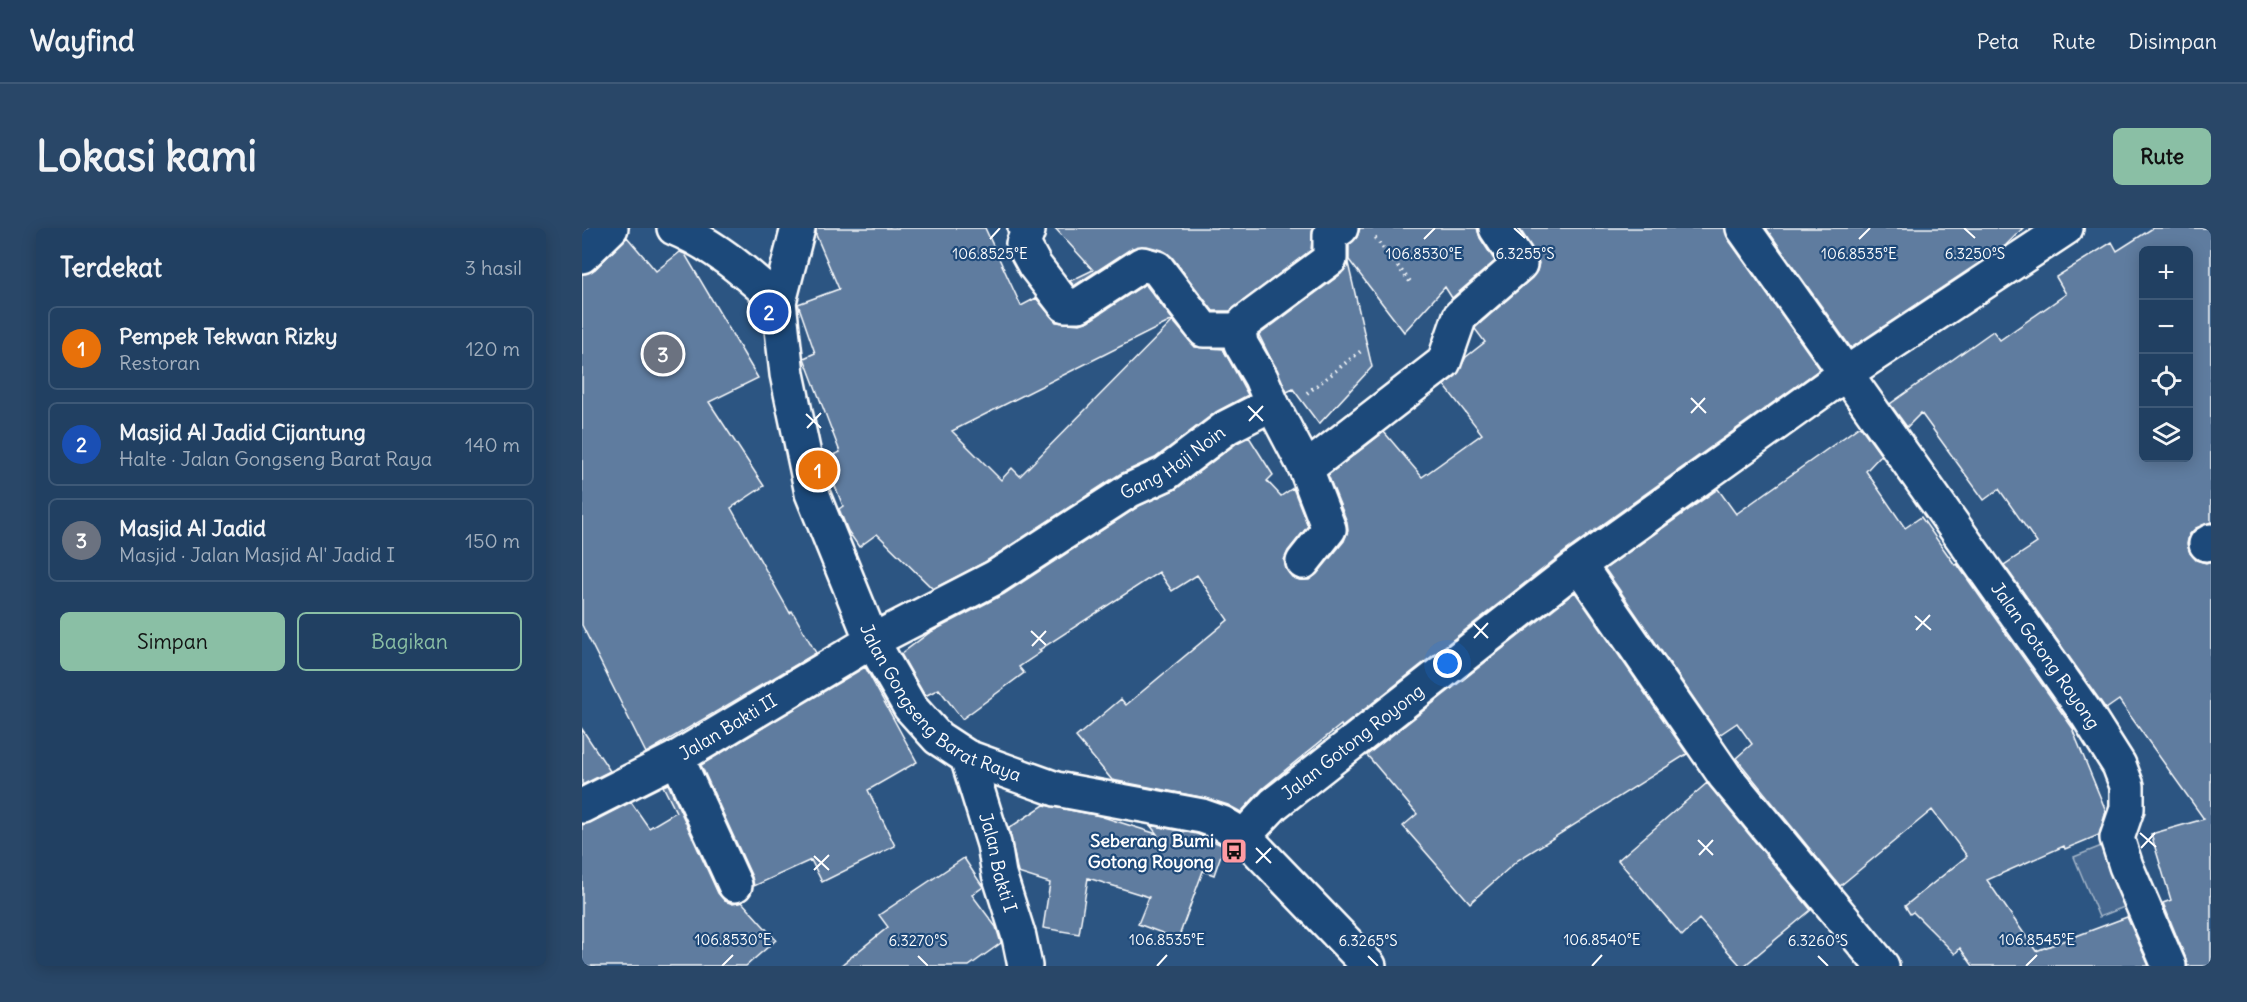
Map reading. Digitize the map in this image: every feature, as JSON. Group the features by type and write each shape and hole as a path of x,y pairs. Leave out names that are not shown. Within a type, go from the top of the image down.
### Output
{"street":[{"path":"582,256 611,228"},
{"path":"674,228 694,236 731,260 779,302"},
{"name":"Jalan Gongseng Barat Raya","path":"798,228 779,302 787,374 812,493 872,641 910,707 938,738 967,757 1056,789 1202,816 1222,823 1244,836 1369,966"},
{"path":"1025,228 1028,231 1023,244 1035,266 1065,305 1079,305 1142,264 1156,268 1204,330 1239,330"},
{"path":"1303,562 1329,529 1306,469 1261,378 1241,345 1239,330 1245,322 1330,259 1330,236 1341,228"},
{"path":"1306,469 1444,362 1460,315 1520,264 1496,228"},
{"name":"Jalan Gotong Royong","path":"1743,228 2086,713 2119,765 2127,786 2127,809 2117,838 2126,866 2169,966"},
{"name":"Jalan Gotong Royong","path":"1244,836 1274,804 1579,565 1845,374 2066,228"},
{"name":"Gang Haji Noin","path":"872,641 993,578 1130,490 1165,474 1227,427 1275,410"},
{"path":"1579,565 1725,776 1882,966"},
{"name":"Jalan Bakti II","path":"582,806 676,758 872,641"},
{"name":"Jalan Bakti I","path":"967,757 994,844 999,874 1019,937 1025,966"},
{"path":"676,758 735,885"}],"path":[{"path":"1373,236 1412,284"},
{"path":"1275,410 1361,351"}],"shaded area":[{"path":"2109,843 2134,903 2099,917 2074,857"}],"building":[{"path":"816,228 985,228 1021,306 1036,298 1056,322 1080,324 1089,321 1145,284 1173,320 952,431 1001,480 1012,468 1020,476 1173,321 1195,347 1223,349 1248,395 1216,412 1155,458 1120,474 985,562 933,589 877,534 859,547 848,531 839,509 843,506 824,459 840,452 804,358 815,353 798,304 839,289 816,235"},
{"path":"1055,228 1313,228 1311,250 1230,311 1213,311 1172,257 1162,250 1147,246 1132,248 1074,286 1070,281 1093,270"},
{"path":"1360,228 1477,228 1480,238 1495,261 1452,298 1445,287 1404,332 1349,260 1349,245 1357,237"},
{"path":"1519,228 1725,228 1728,239 1820,369 1567,550 1342,727 1341,725 1262,789 1241,812 1206,798 1112,780 1076,737 1121,699 1126,705 1228,620 1197,575 1172,591 1159,572 1039,650 1041,652 1019,667 1024,673 962,719 939,689 925,696 901,654 929,633 1004,594 1139,506 1176,489 1237,443 1249,437 1273,475 1267,481 1281,496 1293,488 1308,526 1288,551 1284,560 1286,569 1292,577 1300,580 1309,580 1317,574 1344,541 1348,531 1347,522 1328,475 1384,432 1422,477 1482,434 1444,385 1456,376 1466,357 1485,342 1475,329 1476,327 1537,271 1539,263 1536,254"},
{"path":"1766,228 2023,228 2006,245 1851,348"},
{"path":"2153,228 2211,228 2211,522 2196,528 2189,535 2187,544 2196,560 2206,563 2211,561 2211,966 2187,966 2163,903 2171,900 2151,834 2204,819 2119,700 2106,709 2004,565 2037,543 1999,489 1984,500 1921,413 1907,427 1890,404 1993,331 2000,340 2066,294 2056,277 2112,242 2117,251"},
{"path":"627,237 656,271 680,252 685,254 758,378 709,402 764,486 731,508 790,613 792,611 816,653 646,753 582,625 582,274 595,269"},
{"path":"1348,263 1372,367 1319,424 1293,389 1287,392 1259,335 1341,274"},
{"path":"1860,426 1881,455 1866,471 1905,528 1921,517 1955,565 1957,564 2074,730 2106,811 2099,835 2065,849 2064,846 1987,880 2036,951 2127,917 2149,966 1973,966 1960,948 1955,954 1913,912 1910,914 1905,906 1967,856 1932,810 1840,886 1736,758 1752,744 1737,723 1719,735 1605,569 1718,489 1736,514"},
{"path":"1575,592 1687,754 1518,860 1470,903 1403,826 1417,814 1367,755"},
{"path":"865,667 917,762 868,790 895,846 822,882 811,860 754,886 701,765"},
{"path":"582,729 610,771 582,785"},
{"path":"1707,783 1811,910 1744,966 1741,966 1699,919 1682,936 1618,860"},
{"path":"668,784 718,893 725,901 733,904 742,902 776,940 746,966 582,966 582,825 631,802 649,828 676,812 663,786"},
{"path":"1044,805 1100,816 1157,834 1150,825 1197,834 1224,846 1214,875 1203,871 1178,939 1138,924 1149,897 1088,878 1079,934 1043,928 1050,883 1018,873 1009,828"},
{"path":"964,858 983,887 972,895 996,927 1001,943 969,966 840,966 888,927 879,915"}],"place":[{"name":"Masjid Al Jadid Cijantung","path":"769,312"},
{"name":"Masjid Al Jadid","path":"663,354"},
{"name":"Pempek Tekwan Rizky","path":"818,470"},
{"name":"Seberang Bumi Gotong Royong","path":"1234,851"}]}
